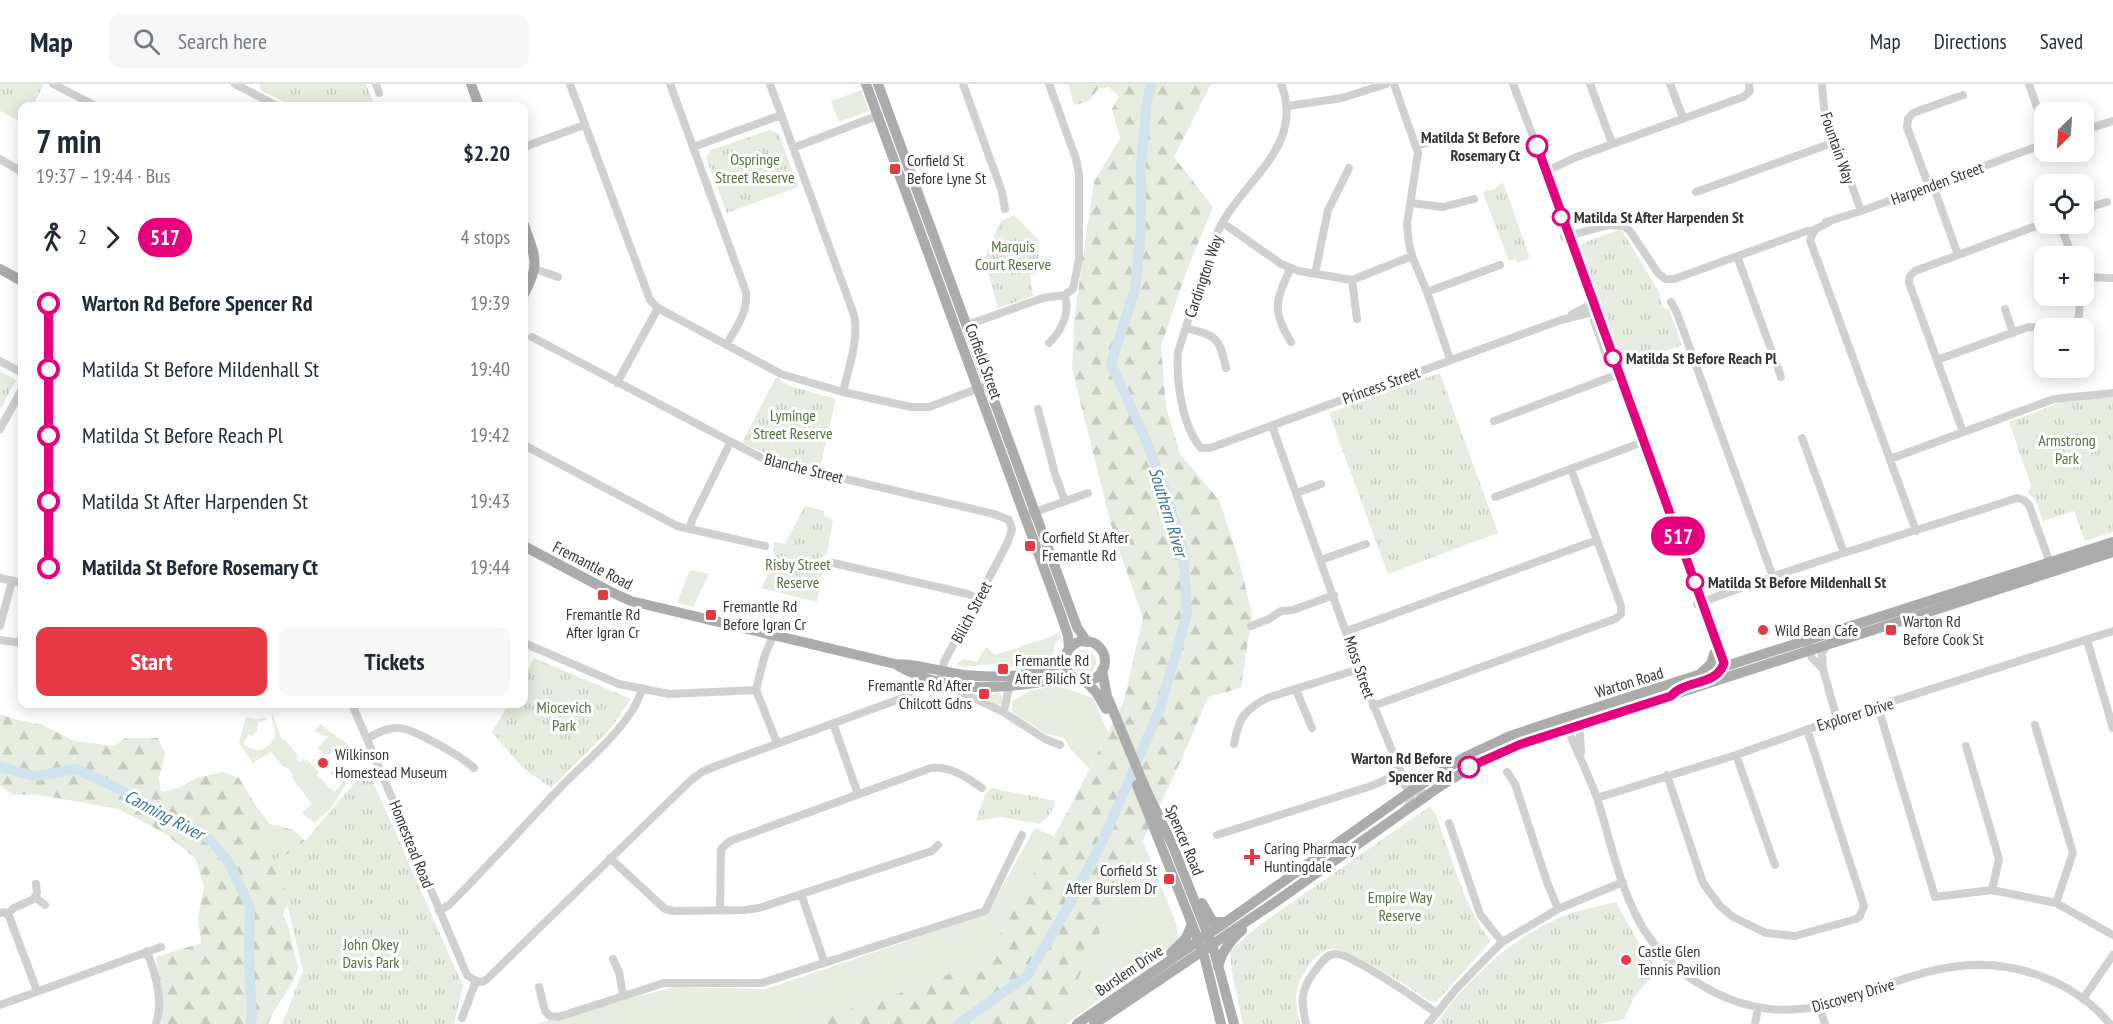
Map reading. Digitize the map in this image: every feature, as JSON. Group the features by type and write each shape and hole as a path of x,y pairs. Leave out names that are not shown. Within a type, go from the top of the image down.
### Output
{"main road":[{"path":"471,84 478,102"},
{"name":"Corfield Street","path":"866,84 983,386 1035,512 1077,627 1087,642"},
{"name":"Corfield Street","path":"878,84 967,325 983,386 1024,516 1066,628 1067,655"},
{"path":"528,237 534,254 535,269 528,285"},
{"path":"0,269 18,279"},
{"name":"Warton Road","path":"1832,640 2113,542"},
{"name":"Fremantle Road","path":"528,548 631,601 895,664 909,664 968,687 1008,687 1071,676"},
{"name":"Warton Road","path":"1205,943 1274,903 1469,767 1499,753 1571,722 1696,677 1832,640 2113,552"},
{"path":"1080,642 1087,642 1100,649 1104,663 1102,670 1095,678 1085,681 1071,676 1065,666 1067,655 1080,642"},
{"name":"Warton Road","path":"1205,943 1226,922 1411,791 1492,743 1671,696 1742,673 1796,650"},
{"path":"1696,677 1711,664 1714,654"},
{"name":"Fremantle Road","path":"941,676 1019,675 1054,667 1067,655"},
{"name":"Spencer Road","path":"1102,670 1107,696 1123,744"},
{"name":"Spencer Road","path":"1085,681 1100,698 1123,744 1192,924 1218,967 1234,1024"},
{"name":"Spencer Road","path":"1143,792 1172,844 1205,943 1221,1024"},
{"path":"1361,827 1383,818 1390,821"},
{"path":"1172,844 1208,915 1214,922 1226,922"},
{"path":"1315,860 1323,860 1340,850 1355,845"},
{"path":"1218,967 1221,956 1232,940 1274,903"},
{"path":"1137,982 1143,974 1179,945 1191,930 1192,924"},
{"name":"Burslem Drive","path":"1077,1024 1119,1007 1185,963 1205,943"},
{"name":"Burslem Drive","path":"1092,1019 1137,982 1205,943"},
{"path":"1185,963 1192,964 1200,971 1216,1004"}],"street":[{"path":"53,84 88,102"},
{"path":"235,84 248,87 271,102"},
{"path":"570,84 650,300 658,308 781,374 843,392 921,408 983,386"},
{"path":"670,84 746,292 744,314 726,345"},
{"path":"770,84 854,315 855,341 843,392"},
{"path":"963,84 1002,192 1005,209"},
{"path":"967,325 1043,298 1065,294 1073,289 1079,260 1079,174 1076,159 1048,84"},
{"name":"Cardington Way","path":"1201,448 1194,440 1183,406 1177,370 1178,352 1222,223 1282,140 1288,117 1288,106 1281,84"},
{"path":"1288,106 1327,101 1360,88 1386,84"},
{"path":"1394,84 1417,146 1418,162 1407,234 1412,256 1450,359"},
{"path":"1507,84 1543,170"},
{"path":"1513,84 1616,375 1724,663 1715,676 1676,690 1671,696"},
{"path":"1590,84 1612,143"},
{"path":"1670,84 1683,118"},
{"path":"1543,170 1743,97 1750,91 1749,84"},
{"name":"Fountain Way","path":"1822,84 1824,108 1861,211"},
{"path":"2029,84 2035,102"},
{"path":"1958,255 1905,118 1963,95"},
{"path":"693,147 781,115"},
{"path":"793,148 879,116"},
{"path":"2094,126 2111,119"},
{"path":"528,146 584,125"},
{"path":"1417,146 1452,135"},
{"path":"1696,192 1835,142"},
{"name":"Harpenden Street","path":"1624,226 1630,231 1658,273 1665,279 1674,279 2034,148"},
{"path":"0,159 18,170"},
{"path":"1315,274 1328,210 1349,168"},
{"path":"1411,203 1443,207 1474,199"},
{"path":"2094,206 2107,202"},
{"path":"1567,240 1609,225 1624,226 1630,216"},
{"name":"Harpenden Street","path":"1807,231 1810,227 1829,222"},
{"path":"1222,223 1290,269 1315,274 1352,280 1412,256"},
{"path":"1964,432 1907,275 1915,270 2034,227"},
{"path":"1816,229 1810,240 1916,531"},
{"path":"1737,256 1781,376"},
{"path":"1427,292 1500,265"},
{"path":"535,269 558,277"},
{"path":"1290,269 1278,297 1277,315 1291,342"},
{"path":"2094,277 2113,278"},
{"path":"1352,280 1357,319"},
{"path":"1049,343 1059,331 1067,310 1065,294"},
{"path":"1671,302 1677,312 1773,577"},
{"path":"617,383 658,308"},
{"name":"Princess Street","path":"1201,448 1210,448 1272,426 1593,308"},
{"path":"2005,309 2013,333"},
{"path":"1937,360 2028,327 2034,327"},
{"path":"1186,328 1217,339 1222,347 1226,368"},
{"name":"Blanche Street","path":"532,337 730,443 773,462 1009,516 1017,522 1018,528 1007,544"},
{"path":"0,361 18,371"},
{"path":"1494,421 1616,375"},
{"path":"1890,459 2061,397 2113,393"},
{"path":"0,429 18,396"},
{"path":"1038,409 1052,464 1065,501"},
{"name":"Moss Street","path":"1272,426 1373,706 1401,773 1411,783 1411,791"},
{"path":"1802,438 1844,553"},
{"path":"690,528 730,443"},
{"path":"1495,497 1641,443"},
{"path":"528,447 677,526 765,546"},
{"path":"1373,706 1615,619 1621,614 1621,606 1571,469"},
{"path":"1297,493 1321,484"},
{"path":"1024,516 1088,493"},
{"path":"1699,601 1710,594 1722,593 2017,498 2029,505 2050,563"},
{"path":"1347,632 1597,540"},
{"name":"Bilich Street","path":"941,676 944,662 1007,544"},
{"path":"1321,560 1366,544"},
{"path":"829,562 968,594 978,599"},
{"path":"0,578 18,583"},
{"path":"0,626 12,581"},
{"path":"1251,626 1281,611 1293,610 1334,595"},
{"path":"1699,601 1714,654 1722,669 1731,674 1742,673"},
{"name":"Explorer Drive","path":"1597,798 1736,755 1837,719 2113,631"},
{"path":"769,634 756,690 777,743"},
{"path":"0,640 18,642"},
{"path":"1832,640 1822,654 1823,669 1837,719"},
{"path":"2087,640 2111,713 2113,728"},
{"path":"528,645 619,684 678,695 756,690"},
{"path":"1808,646 1812,658 1823,669"},
{"path":"1233,744 1243,714 1253,705 1359,669"},
{"path":"966,675 977,680 1005,681 1008,687 1008,700 1003,712"},
{"path":"1008,687 1019,675"},
{"path":"440,911 449,905 495,859 558,790 618,730 638,699 642,688"},
{"path":"1296,690 1312,728"},
{"path":"961,692 1003,712 1045,739 1060,745"},
{"path":"462,1018 476,981 486,980 691,780 702,772 908,696"},
{"path":"1878,707 1935,897 1992,890 2056,903 2113,935"},
{"name":"Homestead Road","path":"354,708 467,975 476,981"},
{"name":"Discovery Drive","path":"1571,722 1623,882 1639,921 1656,946 1674,965 1701,986 1729,999 1758,1008 1786,1010 1820,1007 1952,967 1984,965 2017,968 2067,987 2110,1024"},
{"path":"833,723 858,794"},
{"path":"2035,725 2073,853 2056,903"},
{"path":"368,738 389,729 406,729 465,759 474,768"},
{"path":"1667,775 1703,883 1720,906 1733,917 1766,933 1795,936 1845,922 1860,916 1864,906 1807,729"},
{"path":"1966,746 1999,860 1992,890"},
{"path":"1736,755 1775,865"},
{"path":"720,910 721,849 730,841 931,768 942,767 953,770 982,788"},
{"path":"1507,772 1515,783 1558,909"},
{"path":"1217,835 1371,786 1401,773"},
{"path":"1406,810 1410,803 1411,791 1428,794"},
{"path":"1449,823 1480,914 1502,942"},
{"path":"539,987 545,1011 550,1016 558,1017 664,983 762,982 985,911 1022,835"},
{"path":"610,858 665,909 674,911 754,909 932,851 938,845"},
{"path":"1428,1024 1457,988 1502,942 1558,909 1623,882"},
{"path":"36,884 35,897 31,902 4,914 38,991"},
{"path":"801,894 824,961"},
{"path":"35,897 45,905"},
{"path":"0,1005 161,947"},
{"path":"147,951 156,977 159,1014 156,1024"},
{"path":"1306,1024 1301,1001 1309,979 1323,960 1332,954 1342,954 1358,962 1437,1013"},
{"path":"2083,999 2113,955"},
{"path":"613,959 619,972 623,996"},
{"path":"1820,1007 1825,1024"},
{"path":"1755,1024 1758,1008"}],"green space":[{"path":"0,84 44,84 35,102 18,102 18,120 0,111"},
{"path":"260,84 366,84 373,102 284,102 261,90"},
{"path":"1068,84 1211,84 1174,157 1213,207 1188,267 1161,346 1166,407 1180,454 1219,500 1239,560 1252,614 1241,688 1208,697 1182,758 1066,1004 1043,1024 811,1024 828,1016 893,996 966,967 993,948 1070,807 1124,701 1143,617 1114,536 1072,369 1074,320 1094,182 1120,138 1112,109 1119,96 1109,87 1098,89 1089,101 1074,105"},
{"path":"861,90 869,111 839,122 831,101"},
{"name":"Ospringe Street Reserve","path":"770,130 779,134 798,187 727,213 706,158 711,150"},
{"path":"1503,182 1530,258 1518,263 1515,259 1509,261 1483,193 1486,190 1493,190"},
{"name":"Marquis Court Reserve","path":"1014,215 1039,240 1038,274 1030,274 1033,296 998,308 984,259 1001,221"},
{"path":"1621,229 1659,292 1662,307 1669,310 1682,345 1623,367 1578,245"},
{"path":"0,371 16,380 0,410"},
{"path":"1440,373 1498,533 1388,574 1329,413"},
{"name":"Lyminge Street Reserve","path":"776,377 790,386 836,399 820,468 778,458 742,443"},
{"name":"Armstrong Park","path":"2113,397 2113,532 2085,541 2074,511 2043,521 2035,499 2028,494 2031,485 2009,422 2067,400"},
{"name":"Risby Street Reserve","path":"805,506 825,511 823,516 833,519 827,553 820,558 819,562 823,570 817,602 761,588 776,559 773,550 774,543 785,544"},
{"path":"690,570 709,574 693,607 677,603"},
{"path":"1058,631 1062,637 1055,643 1053,659 1044,663 1022,668 994,664 963,667 957,664 964,659 977,662 986,647 995,655 1053,636"},
{"path":"1084,650 1089,651 1095,657 1095,667 1089,673 1084,674 1079,673 1073,667 1072,662 1073,657 1079,651"},
{"name":"Miocevich Park","path":"534,658 631,699 611,728 551,788 522,767 492,732 507,708 528,708 528,669"},
{"path":"1058,686 1093,698 1108,732 1089,769 1064,738 1047,734 1012,712 1012,701 1032,690"},
{"path":"998,693 1003,697 1002,703 998,705 984,699 990,694"},
{"path":"272,712 281,738 298,756 296,758 300,762 303,759 305,762 307,760 319,772 317,775 334,792 342,783 330,773 335,768 338,772 333,773 334,775 347,783 331,808 314,823 302,813 312,804 292,778 293,775 288,768 283,767 271,752 253,763 239,743 246,717 257,719 267,717 265,721 258,722 253,736 248,735 243,744 259,750 270,744 275,737"},
{"path":"0,714 43,725 74,741 114,746 125,738 158,738 165,754 159,777 161,792 178,788 196,778 223,772 239,778 270,824 294,830 313,850 297,901 286,906 283,916 288,925 298,968 294,980 268,1024 161,1024 156,957 201,943 198,917 204,887 196,859 166,834 119,809 34,794 14,795 0,786"},
{"path":"320,724 350,746 346,753 342,755 332,753 327,756 317,748 328,737 314,731"},
{"name":"John Okey Davis Park","path":"367,768 463,986 454,1024 282,1024 303,971 286,899 281,859 308,838"},
{"path":"991,788 1056,801 1049,816 1039,824 1002,817 976,821 984,797"},
{"name":"Empire Way Reserve","path":"1430,806 1438,819 1470,907 1491,941 1436,1002 1428,1000 1360,959 1329,949 1314,959 1300,982 1296,1001 1300,1024 1243,1024 1232,972 1230,950 1261,924"},
{"path":"1035,828 1054,836 993,948 966,967 893,996 828,1016 811,1024 538,1024 674,987 766,989 987,914"},
{"path":"271,834 279,842 283,853 275,861 267,852 264,844 266,837"},
{"path":"1143,841 1177,926 1178,941 1066,1024 1043,1024 1066,1004"},
{"path":"1616,902 1641,947 1658,969 1635,996 1624,1019 1600,1024 1436,1024 1479,972 1515,943 1554,920"}],"waterway":[{"name":"Southern River","path":"958,1024 1027,976 1067,909 1103,840 1160,709 1187,614 1183,550 1167,495 1143,433 1111,364 1135,289 1141,229 1141,163 1147,101 1151,84"},
{"name":"Canning River","path":"0,767 35,776 76,769 117,788 170,820 210,839 229,863 250,907 249,959 252,1017 250,1024"}],"bus line":[{"name":"517","path":"1469,767 1521,744 1671,696 1676,690 1719,674 1724,663 1537,146"}],"place":[{"name":"Matilda St Before Rosemary Ct","path":"1537,146"},
{"name":"Corfield St Before Lyne St","path":"895,169"},
{"name":"Matilda St After Harpenden St","path":"1561,217"},
{"name":"Matilda St Before Reach Pl","path":"1613,358"},
{"name":"Corfield St After Fremantle Rd","path":"1030,546"},
{"name":"Matilda St Before Mildenhall St","path":"1695,582"},
{"name":"Fremantle Rd After Igran Cr","path":"603,595"},
{"name":"Fremantle Rd Before Igran Cr","path":"711,615"},
{"name":"Wild Bean Cafe","path":"1763,630"},
{"name":"Warton Rd Before Cook St","path":"1891,630"},
{"name":"Fremantle Rd After Bilich St","path":"1003,669"},
{"name":"Fremantle Rd After Chilcott Gdns","path":"984,694"},
{"name":"Wilkinson Homestead Museum","path":"323,763"},
{"name":"Warton Rd Before Spencer Rd","path":"1469,767"},
{"name":"Caring Pharmacy Huntingdale","path":"1252,857"},
{"name":"Corfield St After Burslem Dr","path":"1169,879"},
{"name":"Castle Glen Tennis Pavilion","path":"1626,960"}]}
